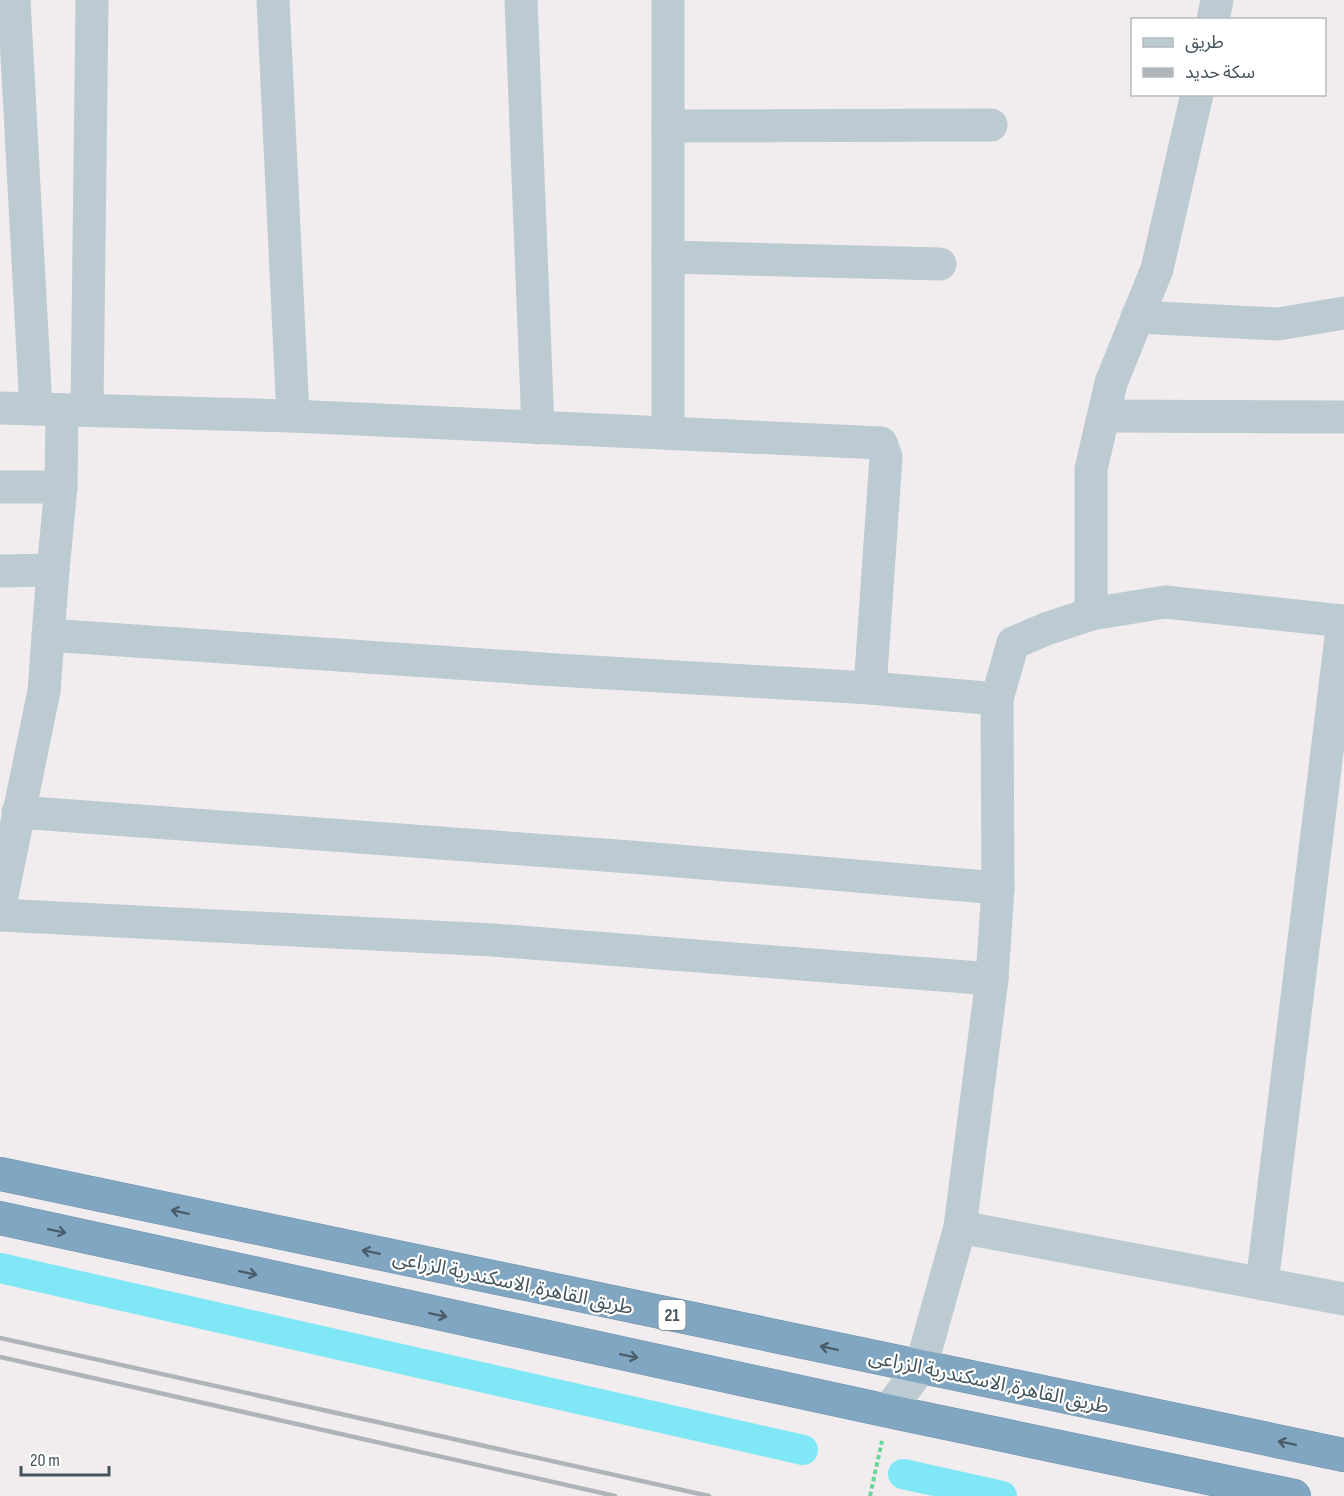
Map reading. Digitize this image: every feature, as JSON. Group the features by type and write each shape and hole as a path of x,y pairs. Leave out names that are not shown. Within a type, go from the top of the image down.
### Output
{"highway":[{"name":"طريق القاهرة, الاسكندرية الزراعى","path":"0,1174 1344,1455"},
{"path":"0,1218 888,1412 1294,1496"}],"street":[{"path":"14,0 62,410"},
{"path":"0,905 44,692 61,487 62,410 92,0"},
{"path":"273,0 293,416"},
{"path":"521,0 538,428"},
{"path":"668,0 668,434"},
{"path":"1213,18 1217,0"},
{"path":"1091,614 1091,469 1111,383 1163,249 1197,96"},
{"path":"668,126 991,125"},
{"path":"668,257 940,264"},
{"path":"1137,317 1278,324 1344,313"},
{"path":"0,408 293,416 880,443 886,457 870,688"},
{"path":"1104,416 1344,417"},
{"path":"0,487 61,487"},
{"path":"0,572 53,570"},
{"path":"888,1412 921,1367 960,1227 992,979 998,888 997,699 1013,643 1091,614 1165,602 1343,621 1263,1284"},
{"path":"48,634 556,670 870,688 997,699"},
{"path":"18,812 642,858 998,888"},
{"path":"0,915 493,940 992,979"},
{"path":"960,1227 1344,1299"}],"path":[{"path":"870,1496 888,1412"}],"waterway":[{"path":"0,1268 803,1450"},
{"path":"903,1474 1002,1496"}],"railway":[{"path":"0,1338 709,1496"},
{"path":"0,1357 615,1496"}]}
